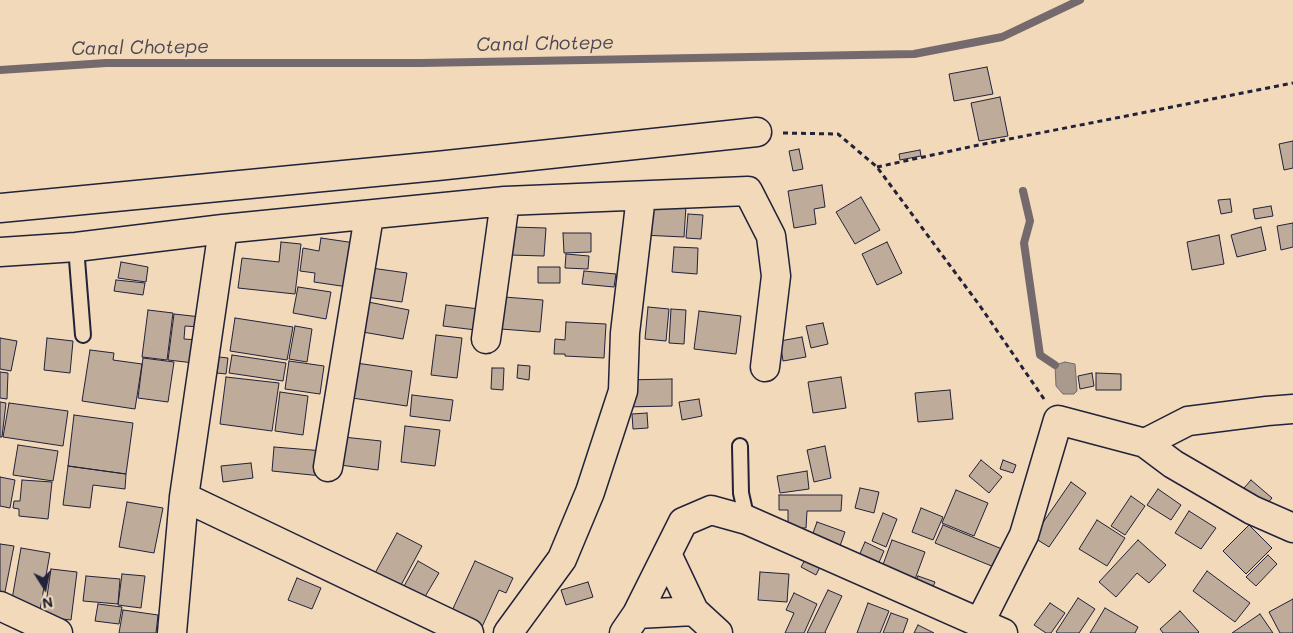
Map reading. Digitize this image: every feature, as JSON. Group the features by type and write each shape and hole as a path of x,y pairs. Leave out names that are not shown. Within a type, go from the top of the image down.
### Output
{"street":[{"path":"0,208 398,170 757,132"},
{"path":"0,252 76,247 222,229 369,216 505,201 748,191 771,236 776,276 765,367"},
{"path":"508,633 562,560 590,492 623,391 625,332 641,196"},
{"path":"486,339 505,201"},
{"path":"328,466 369,216"},
{"path":"172,633 184,497 222,229"},
{"path":"1145,442 1188,421 1293,409"},
{"path":"630,624 683,522 711,510 747,520 802,546 991,628 1024,535 1058,420 1145,442 1174,464 1252,510 1293,528"},
{"path":"184,497 469,633"},
{"path":"668,554 694,610 718,633"},
{"path":"0,606 58,633"},
{"path":"630,624 694,610"}],"lane":[{"path":"76,247 83,335"},
{"path":"740,446 741,493 747,520"}],"path":[{"path":"877,167 983,144 1293,83"},
{"path":"757,132 838,134 877,167 980,306 1058,420"}],"shaded area":[{"path":"1065,362 1075,364 1077,391 1074,394 1063,394 1056,386 1055,365"}],"building":[{"path":"987,67 993,94 954,101 949,74"},
{"path":"1000,97 1008,136 979,141 971,103"},
{"path":"1293,141 1293,168 1284,170 1279,144"},
{"path":"799,149 803,169 793,171 789,151"},
{"path":"920,150 921,156 900,160 899,154"},
{"path":"822,185 825,207 814,209 816,224 794,228 788,191"},
{"path":"861,197 880,230 855,244 836,212"},
{"path":"1230,199 1232,212 1221,214 1218,200"},
{"path":"644,204 686,206 684,237 642,235"},
{"path":"1271,206 1273,216 1255,219 1253,209"},
{"path":"688,214 703,215 701,239 686,238"},
{"path":"1293,223 1293,247 1281,250 1277,226"},
{"path":"512,227 546,228 544,256 510,255"},
{"path":"1261,227 1266,250 1237,257 1231,235"},
{"path":"563,233 591,233 591,252 564,253"},
{"path":"1219,235 1224,264 1192,270 1187,242"},
{"path":"321,238 355,243 348,287 314,282 315,273 300,271 303,248 319,251"},
{"path":"281,242 301,244 295,294 238,288 242,258 279,262"},
{"path":"887,242 902,273 877,285 862,254"},
{"path":"674,247 698,248 697,274 672,272"},
{"path":"566,254 589,256 588,269 565,268"},
{"path":"121,262 148,267 146,282 118,278"},
{"path":"538,267 560,267 560,283 538,283"},
{"path":"371,268 407,273 402,302 366,297"},
{"path":"584,271 616,274 614,287 582,284"},
{"path":"116,280 145,283 143,295 114,291"},
{"path":"298,287 331,292 326,319 293,313"},
{"path":"504,297 543,300 540,332 501,329"},
{"path":"363,301 409,310 403,339 357,331"},
{"path":"446,305 479,309 476,330 443,326"},
{"path":"648,307 669,309 666,341 645,339"},
{"path":"671,309 686,310 684,344 669,343"},
{"path":"148,310 173,313 167,360 142,357"},
{"path":"699,311 741,316 736,354 694,349"},
{"path":"174,314 201,317 200,327 185,326 184,339 198,340 194,363 168,360"},
{"path":"235,318 293,327 287,360 230,351"},
{"path":"566,322 606,324 604,358 554,354 555,339 565,340"},
{"path":"823,323 828,344 811,348 806,326"},
{"path":"295,326 312,329 307,362 289,359"},
{"path":"436,335 462,338 457,378 431,375"},
{"path":"802,337 806,357 783,361 780,341"},
{"path":"0,338 17,341 11,371 0,369"},
{"path":"47,338 73,341 70,373 44,370"},
{"path":"90,350 114,353 113,360 142,364 135,409 82,401"},
{"path":"232,355 286,363 283,381 229,373"},
{"path":"219,357 228,358 226,374 217,373"},
{"path":"143,358 174,362 168,402 138,398"},
{"path":"289,361 324,366 320,394 285,389"},
{"path":"356,363 412,371 407,406 352,398"},
{"path":"518,365 530,366 529,380 517,378"},
{"path":"492,368 504,368 503,390 491,389"},
{"path":"0,372 8,373 7,399 0,398"},
{"path":"1092,373 1094,386 1080,389 1078,376"},
{"path":"1096,373 1121,374 1121,390 1096,390"},
{"path":"226,377 279,383 272,431 220,424"},
{"path":"841,377 846,408 813,413 808,382"},
{"path":"672,379 672,406 624,407 624,380"},
{"path":"950,390 953,419 918,422 915,393"},
{"path":"280,392 308,396 303,435 275,431"},
{"path":"412,395 453,400 450,421 410,416"},
{"path":"699,399 702,416 682,420 679,402"},
{"path":"0,402 6,403 2,437 0,437"},
{"path":"9,403 68,411 63,446 3,437"},
{"path":"647,413 648,428 633,429 632,414"},
{"path":"74,415 133,423 126,474 68,466"},
{"path":"405,426 440,430 435,466 401,462"},
{"path":"343,437 381,441 378,470 340,465"},
{"path":"18,445 58,451 53,481 13,475"},
{"path":"825,446 831,478 814,482 807,450"},
{"path":"274,447 324,451 322,476 272,471"},
{"path":"981,460 1002,477 989,493 969,476"},
{"path":"1003,460 1016,465 1013,473 1000,469"},
{"path":"251,463 253,478 223,482 221,466"},
{"path":"68,466 126,474 125,489 93,485 90,508 63,505"},
{"path":"807,471 809,489 780,493 777,476"},
{"path":"0,477 15,480 10,508 0,506"},
{"path":"22,480 52,482 48,519 19,516 19,509 13,508 14,501 20,501"},
{"path":"1251,480 1272,498 1259,513 1238,495"},
{"path":"1071,482 1086,493 1049,547 1033,537"},
{"path":"860,488 879,492 874,513 855,508"},
{"path":"1158,489 1181,505 1171,520 1147,505"},
{"path":"956,490 988,503 974,536 942,523"},
{"path":"779,495 842,495 841,511 807,511 806,528 788,528 788,510 779,510"},
{"path":"1131,496 1145,506 1125,535 1111,526"},
{"path":"127,502 163,508 154,553 119,547"},
{"path":"921,508 943,517 933,540 912,532"},
{"path":"1189,511 1216,528 1201,549 1175,533"},
{"path":"883,513 897,519 886,547 872,541"},
{"path":"1097,520 1125,538 1107,566 1079,549"},
{"path":"817,522 845,532 836,557 808,547"},
{"path":"943,525 1002,549 994,567 935,543"},
{"path":"1249,525 1272,548 1246,574 1223,551"},
{"path":"397,533 422,546 400,587 375,573"},
{"path":"892,540 925,552 914,582 881,570"},
{"path":"1138,540 1166,565 1149,583 1137,573 1116,597 1099,582"},
{"path":"865,542 884,551 877,567 858,558"},
{"path":"0,544 14,546 4,597 0,596"},
{"path":"21,548 50,553 40,610 11,605"},
{"path":"1268,555 1277,564 1256,586 1246,577"},
{"path":"805,560 820,567 816,575 801,567"},
{"path":"418,561 439,573 423,600 403,588"},
{"path":"475,561 513,578 506,593 499,590 481,629 450,615"},
{"path":"51,569 77,572 71,620 44,617"},
{"path":"1207,571 1250,603 1235,622 1193,591"},
{"path":"760,572 789,574 787,602 758,600"},
{"path":"122,574 145,576 141,608 118,605"},
{"path":"86,576 120,579 118,604 83,601"},
{"path":"918,576 935,582 930,594 913,587"},
{"path":"297,578 321,588 312,609 288,600"},
{"path":"588,582 593,597 566,605 561,590"},
{"path":"828,590 842,596 826,633 807,633"},
{"path":"794,593 817,604 804,633 785,633 794,613 786,610"},
{"path":"1078,598 1095,609 1079,633 1056,632"},
{"path":"1293,599 1293,633 1280,633 1269,612"},
{"path":"868,603 889,611 880,633 857,633"},
{"path":"1050,603 1065,613 1051,633 1046,633 1034,625"},
{"path":"98,604 122,607 119,624 95,621"},
{"path":"1105,608 1138,627 1135,633 1090,633"},
{"path":"123,610 158,615 156,633 119,633"},
{"path":"1180,611 1198,633 1163,633 1160,629"},
{"path":"891,613 908,619 903,633 883,633"},
{"path":"1260,614 1273,633 1232,633"},
{"path":"918,625 934,633 914,633"}],"waterway":[{"name":"Canal Chotepe","path":"0,70 106,63 421,63 914,54 1002,37 1080,0"},
{"path":"1023,191 1030,221 1024,243 1040,355 1055,365"}]}
